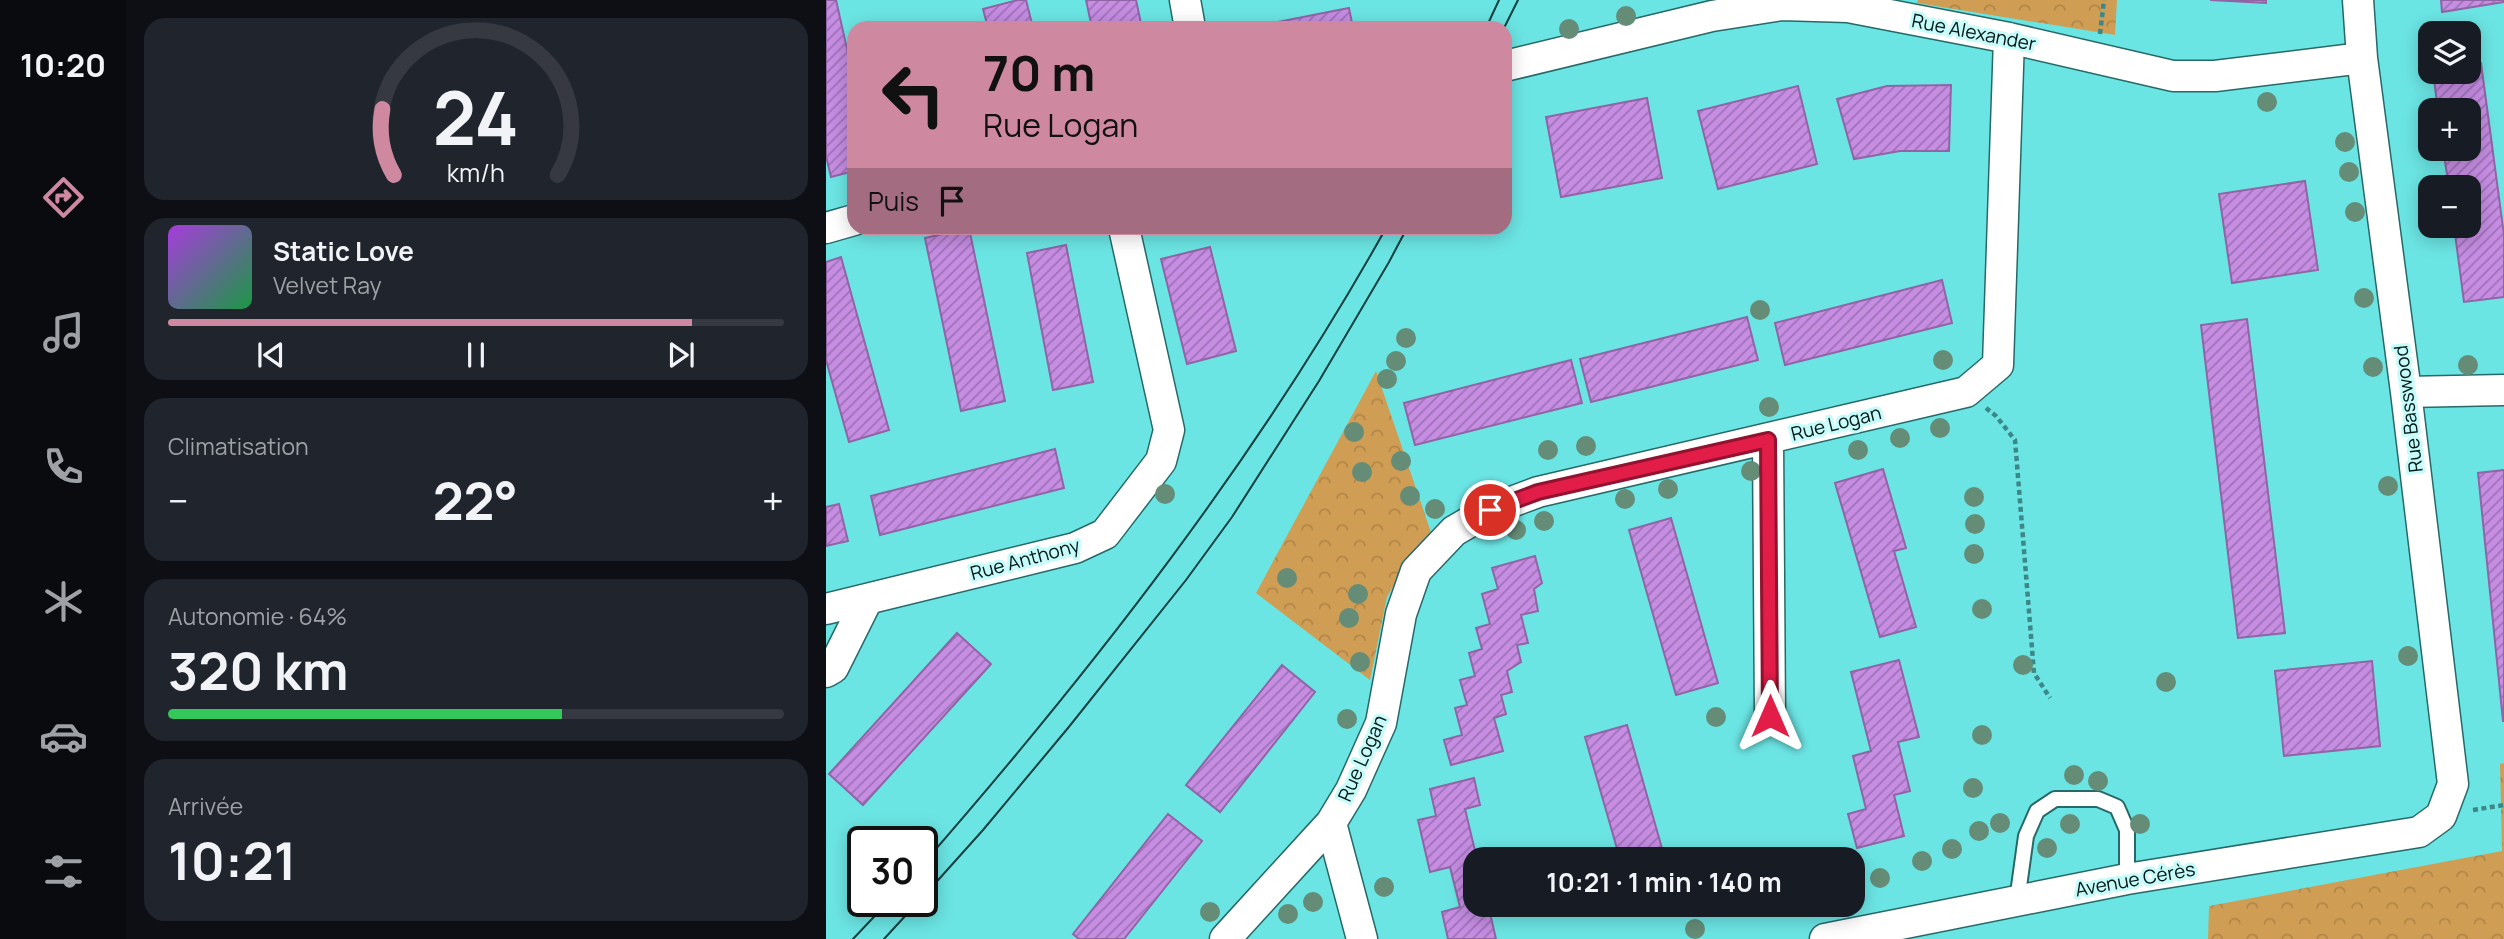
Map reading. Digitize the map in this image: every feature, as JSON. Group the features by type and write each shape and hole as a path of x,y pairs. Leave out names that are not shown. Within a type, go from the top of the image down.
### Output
{"street":[{"path":"1185,0 1189,21"},
{"name":"Rue Basswood","path":"2358,0 2362,58 2453,784 2441,816"},
{"name":"Rue Alexander","path":"1512,64 1773,3 1848,7 2009,37 2173,76 2215,75 2362,58"},
{"name":"Rue Logan","path":"1225,939 1331,823 1351,790 1381,723 1401,614 1416,571 1454,531 1490,510 1538,492 1966,392 1998,365 2009,37"},
{"path":"826,228 847,222"},
{"name":"Rue Anthony","path":"826,609 1075,548 1105,534 1161,461 1169,430 1126,235"},
{"path":"2406,393 2504,390"},
{"path":"1768,440 1770,716"},
{"path":"826,673 834,668 867,600"},
{"name":"Avenue Cérès","path":"1825,939 2127,880 2419,832 2441,816"},
{"path":"1331,823 1362,939"}],"lane":[{"path":"2017,901 2026,836 2037,811 2055,799 2098,799 2117,807 2127,830 2127,880"}],"path":[{"path":"1966,392 1996,416 2015,440 2034,673 2050,698"}],"green space":[{"path":"1918,0 2117,0 2115,35 1917,3"},
{"path":"1376,371 1434,541 1405,566 1387,597 1370,680 1256,593"},
{"path":"2504,763 2504,939 2208,939 2209,906 2502,851 2500,764"}],"building":[{"path":"826,0 836,0 847,49 847,173 831,177 826,156"},
{"path":"1026,0 1031,21 986,21 983,9"},
{"path":"1086,0 1136,0 1140,21 1090,21"},
{"path":"2210,0 2266,0 2266,3"},
{"path":"2441,0 2504,0 2504,2 2442,12"},
{"path":"1349,8 1352,21 1283,21"},
{"path":"2481,63 2504,235 2504,297 2464,302 2456,238 2481,238 2481,175 2447,175 2445,161 2481,161 2481,98 2436,98 2435,84 2481,84"},
{"path":"1951,85 1949,151 1900,151 1854,159 1837,99 1887,86"},
{"path":"1798,86 1817,164 1718,189 1698,111"},
{"path":"1647,98 1662,178 1561,197 1546,117"},
{"path":"2305,181 2318,270 2232,283 2219,194"},
{"path":"938,235 970,235 1005,401 961,411 925,238"},
{"path":"1066,245 1093,382 1053,390 1027,253"},
{"path":"1210,247 1236,351 1187,364 1161,259"},
{"path":"841,257 889,430 849,442 826,360 826,262"},
{"path":"1942,280 1952,323 1785,365 1775,323"},
{"path":"1747,317 1758,360 1591,402 1580,359"},
{"path":"2247,319 2285,633 2238,638 2201,325"},
{"path":"1571,360 1582,403 1415,445 1404,403"},
{"path":"1055,449 1064,488 880,535 871,496"},
{"path":"1883,469 1906,548 1894,551 1916,627 1880,637 1835,483"},
{"path":"2504,470 2504,721 2503,721 2478,473"},
{"path":"839,504 848,541 826,546 826,507"},
{"path":"1671,518 1718,683 1676,695 1629,530"},
{"path":"1535,556 1542,583 1534,589 1538,611 1521,615 1528,643 1517,645 1521,662 1507,671 1512,692 1501,695 1506,714 1494,718 1503,751 1451,765 1444,740 1462,735 1455,708 1467,705 1460,680 1475,676 1469,653 1482,649 1476,628 1490,624 1482,594 1498,589 1492,568"},
{"path":"957,633 991,664 863,805 829,774"},
{"path":"1899,660 1919,737 1898,742 1910,791 1894,795 1904,836 1861,847 1857,847 1848,814 1866,809 1853,756 1871,751 1851,672"},
{"path":"2372,661 2380,746 2284,756 2275,671"},
{"path":"1282,665 1315,692 1220,812 1186,785"},
{"path":"1627,725 1662,847 1617,847 1585,737"},
{"path":"1474,778 1480,805 1465,809 1474,847 1463,847 1463,917 1491,917 1496,939 1448,939 1442,912 1460,907 1450,867 1430,872 1418,820 1436,816 1430,789"},
{"path":"1168,814 1202,841 1124,939 1079,939 1073,934"}],"tram line":[{"path":"1489,21 1499,0"},
{"path":"1508,21 1518,0"},
{"path":"938,846 1049,714 1171,558 1284,396 1337,313 1382,235"},
{"path":"938,880 1068,728 1186,580 1232,517 1319,381 1403,235"},
{"path":"853,939 874,917"},
{"path":"884,939 904,917"}],"route":[{"path":"1490,510 1538,492 1768,440 1770,716"}]}
